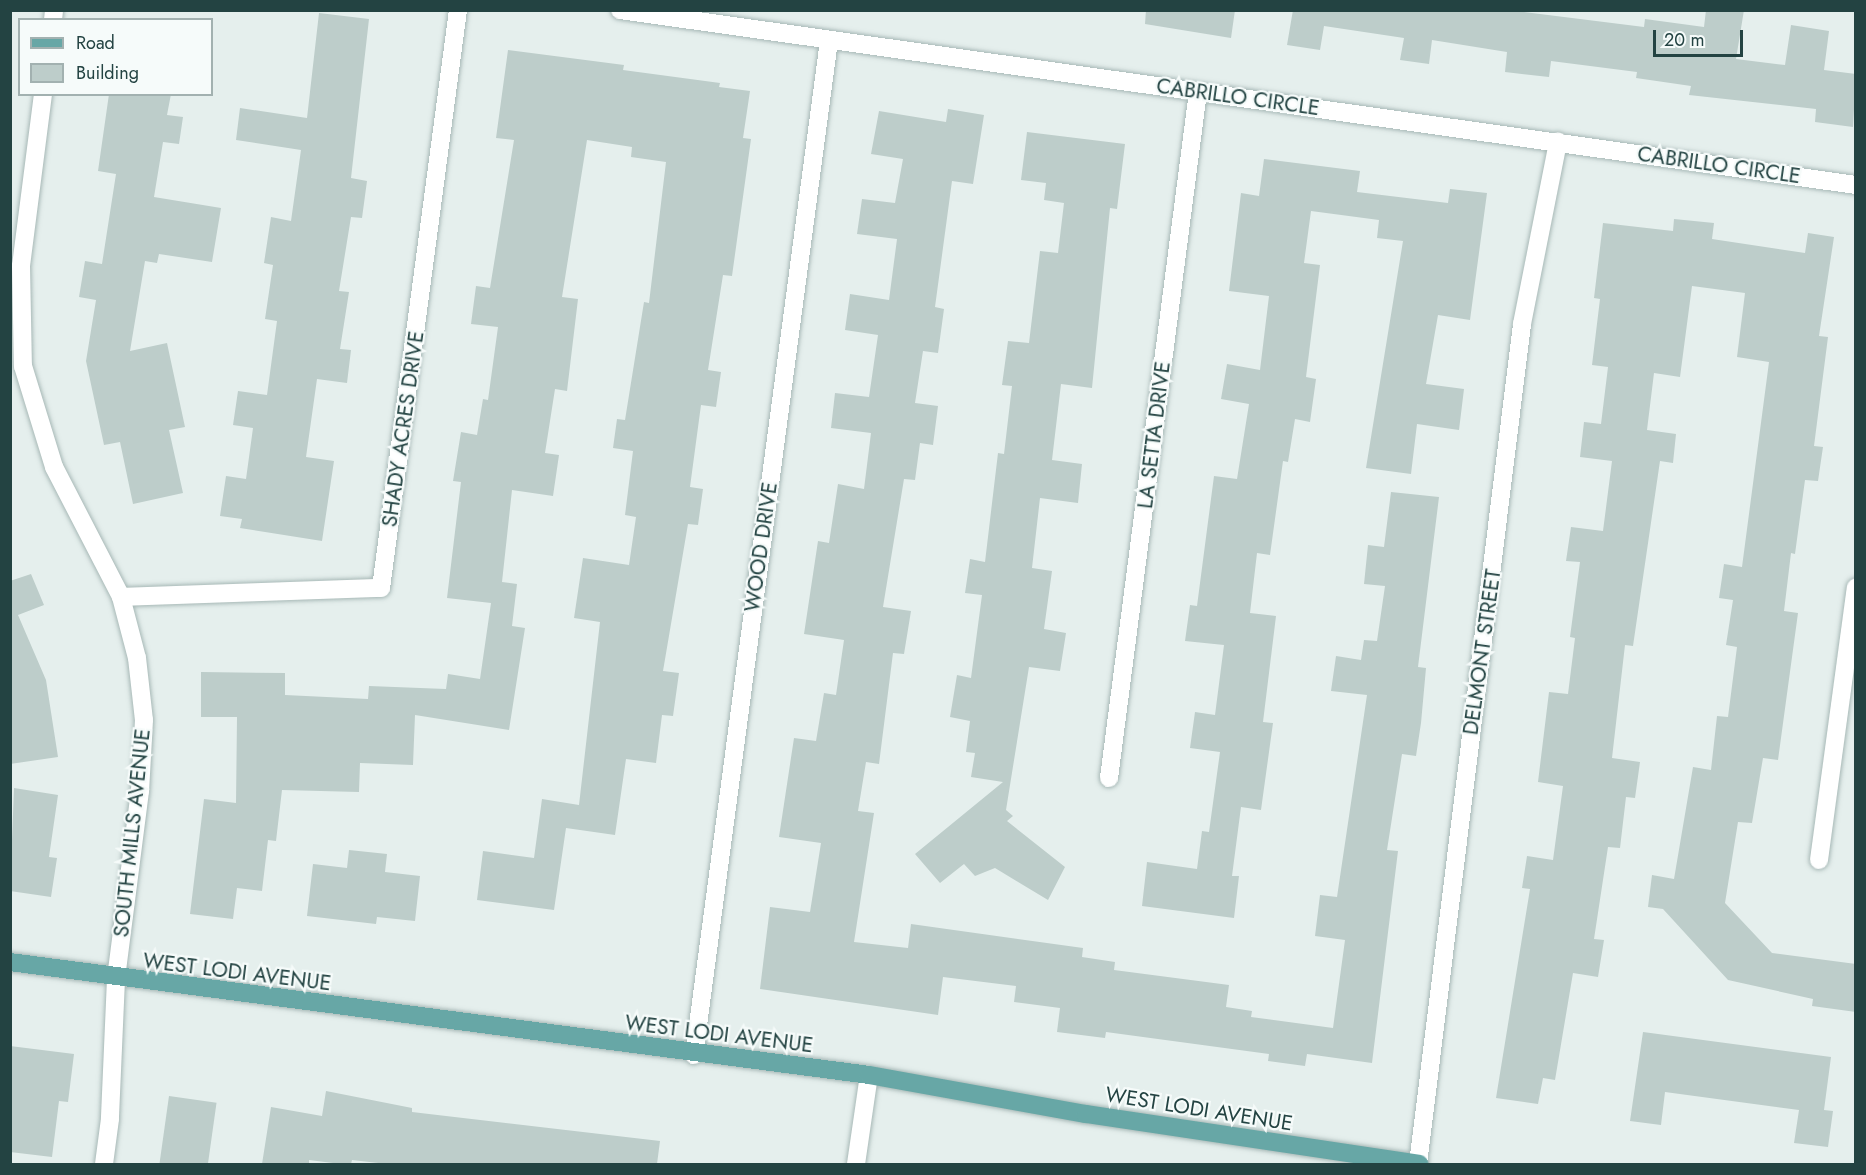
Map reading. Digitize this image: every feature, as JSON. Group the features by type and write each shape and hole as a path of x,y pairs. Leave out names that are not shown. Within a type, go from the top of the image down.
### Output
{"main road":[{"name":"WEST LODI AVENUE","path":"10,962 116,979 869,1075 1086,1114 1418,1164"}],"street":[{"name":"SHADY ACRES DRIVE","path":"121,597 381,588 458,10"},
{"name":"CABRILLO CIRCLE","path":"620,10 1856,184"},
{"name":"WOOD DRIVE","path":"693,1054 829,40"},
{"name":"LA SETTA DRIVE","path":"1109,778 1198,92"},
{"name":"SOUTH MILLS AVENUE","path":"43,96 21,266 23,366 54,467 121,597 136,658 144,720 140,791 116,979 110,1119 104,1164"},
{"name":"DELMONT STREET","path":"1418,1164 1522,324 1558,142"},
{"path":"1819,860 1856,588"},
{"path":"855,1164 869,1075"}],"building":[{"path":"1146,10 1235,10 1231,38 1145,24"},
{"path":"1293,10 1508,10 1644,27 1645,19 1704,27 1706,10 1744,10 1736,59 1785,65 1791,25 1829,31 1824,70 1856,74 1853,127 1815,122 1816,109 1689,95 1691,86 1636,78 1637,72 1551,61 1549,77 1505,72 1507,52 1432,40 1429,64 1400,60 1404,38 1324,26 1320,50 1287,45"},
{"path":"319,13 369,19 351,178 367,181 362,218 351,217 339,291 349,292 340,349 351,350 347,383 317,379 306,457 334,461 322,541 240,528 242,519 220,516 226,476 246,479 253,428 233,425 238,391 267,395 277,321 265,319 273,265 264,263 271,217 291,221 301,150 236,140 240,108 307,118"},
{"path":"508,50 624,65 623,70 720,83 719,87 750,91 743,138 751,139 732,276 723,275 708,370 721,372 716,407 701,405 690,487 703,489 698,525 688,524 663,671 679,673 673,716 662,715 656,763 626,759 615,835 566,828 554,910 477,900 483,851 534,858 542,799 579,805 600,622 574,618 583,558 629,565 636,517 625,515 633,451 613,448 617,419 625,420 644,302 649,303 666,162 631,157 632,147 587,140 562,297 578,299 567,391 555,389 545,453 559,455 553,496 512,490 502,582 517,584 512,626 525,628 509,730 415,715 413,765 360,763 359,792 282,790 276,841 268,840 262,891 237,888 233,919 190,914 204,799 236,803 237,717 201,717 201,672 285,673 285,695 368,699 369,686 446,689 448,674 480,679 491,603 447,598 461,482 453,481 461,432 477,435 483,399 488,400 498,327 471,324 476,286 490,288 514,140 496,138"},
{"path":"109,96 171,96 167,115 183,117 179,144 163,142 154,197 221,208 212,262 159,254 157,263 145,261 130,351 167,343 185,427 169,430 183,493 133,504 120,442 104,445 86,361 96,300 79,297 85,261 102,264 116,174 98,171"},
{"path":"948,109 984,115 973,184 952,181 935,307 944,309 938,353 923,351 915,403 938,406 933,445 920,443 915,480 904,479 883,607 911,611 904,654 893,653 879,764 866,762 858,811 874,813 854,942 908,948 911,924 1083,948 1082,957 1115,962 1114,970 1229,985 1226,1007 1252,1011 1251,1017 1333,1028 1345,940 1315,936 1320,895 1337,897 1367,695 1331,691 1336,656 1361,660 1364,640 1377,641 1385,586 1364,584 1368,545 1384,547 1391,492 1439,497 1418,667 1426,668 1421,723 1416,756 1402,754 1387,850 1398,851 1372,1063 1307,1054 1305,1066 1268,1061 1269,1054 1106,1032 1105,1038 1057,1032 1060,1008 1014,1002 1016,986 943,977 938,1015 760,989 770,907 810,912 821,843 779,837 794,738 816,741 824,693 836,695 844,640 804,634 818,541 829,543 838,484 864,489 871,433 831,428 835,393 869,397 878,335 845,330 850,294 889,300 897,239 857,234 862,199 895,203 903,159 871,154 879,111 946,122"},
{"path":"1027,132 1125,144 1117,209 1110,208 1092,388 1061,384 1052,460 1082,464 1078,503 1040,498 1032,568 1052,571 1044,629 1066,633 1060,671 1029,667 1006,810 1013,816 1007,821 1065,867 1048,900 995,868 975,876 964,864 940,883 915,854 1003,782 971,777 975,753 966,752 970,721 950,717 957,675 971,678 982,595 965,593 970,559 985,562 998,453 1004,454 1012,386 1002,385 1008,341 1029,343 1040,251 1058,253 1064,203 1044,200 1046,183 1021,180"},
{"path":"1264,159 1360,171 1357,192 1448,203 1450,189 1487,193 1470,320 1438,315 1426,384 1464,389 1459,430 1417,424 1411,474 1366,468 1403,241 1377,238 1379,220 1311,211 1304,263 1320,265 1306,377 1316,379 1310,422 1295,419 1288,462 1283,461 1270,555 1257,553 1250,613 1276,616 1263,722 1273,723 1261,810 1241,807 1232,876 1239,876 1234,918 1142,906 1147,862 1197,869 1202,831 1209,832 1220,752 1190,748 1195,712 1215,715 1224,645 1185,641 1190,605 1197,606 1214,476 1237,479 1249,404 1221,399 1227,364 1260,370 1269,296 1229,291 1241,193 1259,196"},
{"path":"1674,219 1714,223 1712,239 1805,253 1808,233 1834,237 1819,336 1828,337 1814,446 1823,447 1818,481 1805,480 1795,554 1791,553 1784,611 1798,613 1778,760 1763,758 1752,823 1738,822 1725,903 1772,953 1856,964 1856,1012 1812,1006 1813,999 1728,980 1663,909 1648,907 1652,875 1674,879 1693,767 1711,770 1717,716 1728,717 1737,647 1726,645 1733,600 1719,598 1724,564 1742,567 1769,362 1737,357 1745,293 1692,286 1680,377 1654,373 1647,430 1676,434 1673,463 1660,461 1633,646 1625,645 1612,758 1640,762 1635,798 1626,797 1620,848 1608,847 1594,939 1604,940 1598,977 1573,973 1555,1080 1543,1078 1538,1104 1496,1098 1530,889 1522,888 1527,856 1553,860 1563,786 1538,782 1549,692 1568,694 1575,638 1570,637 1580,562 1566,561 1571,527 1603,531 1612,461 1580,457 1584,422 1601,424 1608,367 1592,365 1600,299 1594,298 1603,223 1673,231"},
{"path":"31,574 44,605 18,615 46,680 58,757 10,764 10,581"},
{"path":"14,788 58,795 49,857 57,858 51,897 10,891"},
{"path":"349,850 387,854 385,872 420,876 415,921 377,917 376,924 307,916 313,864 347,868"},
{"path":"1643,1032 1831,1057 1824,1110 1833,1111 1828,1147 1794,1143 1799,1110 1665,1092 1661,1125 1630,1121"},
{"path":"10,1046 74,1054 68,1102 59,1101 52,1157 10,1152"},
{"path":"326,1091 412,1108 412,1112 660,1141 657,1164 387,1164 352,1160 351,1164 341,1164 309,1160 309,1164 262,1164 271,1107 322,1116"},
{"path":"169,1096 217,1103 208,1164 159,1164"}]}
